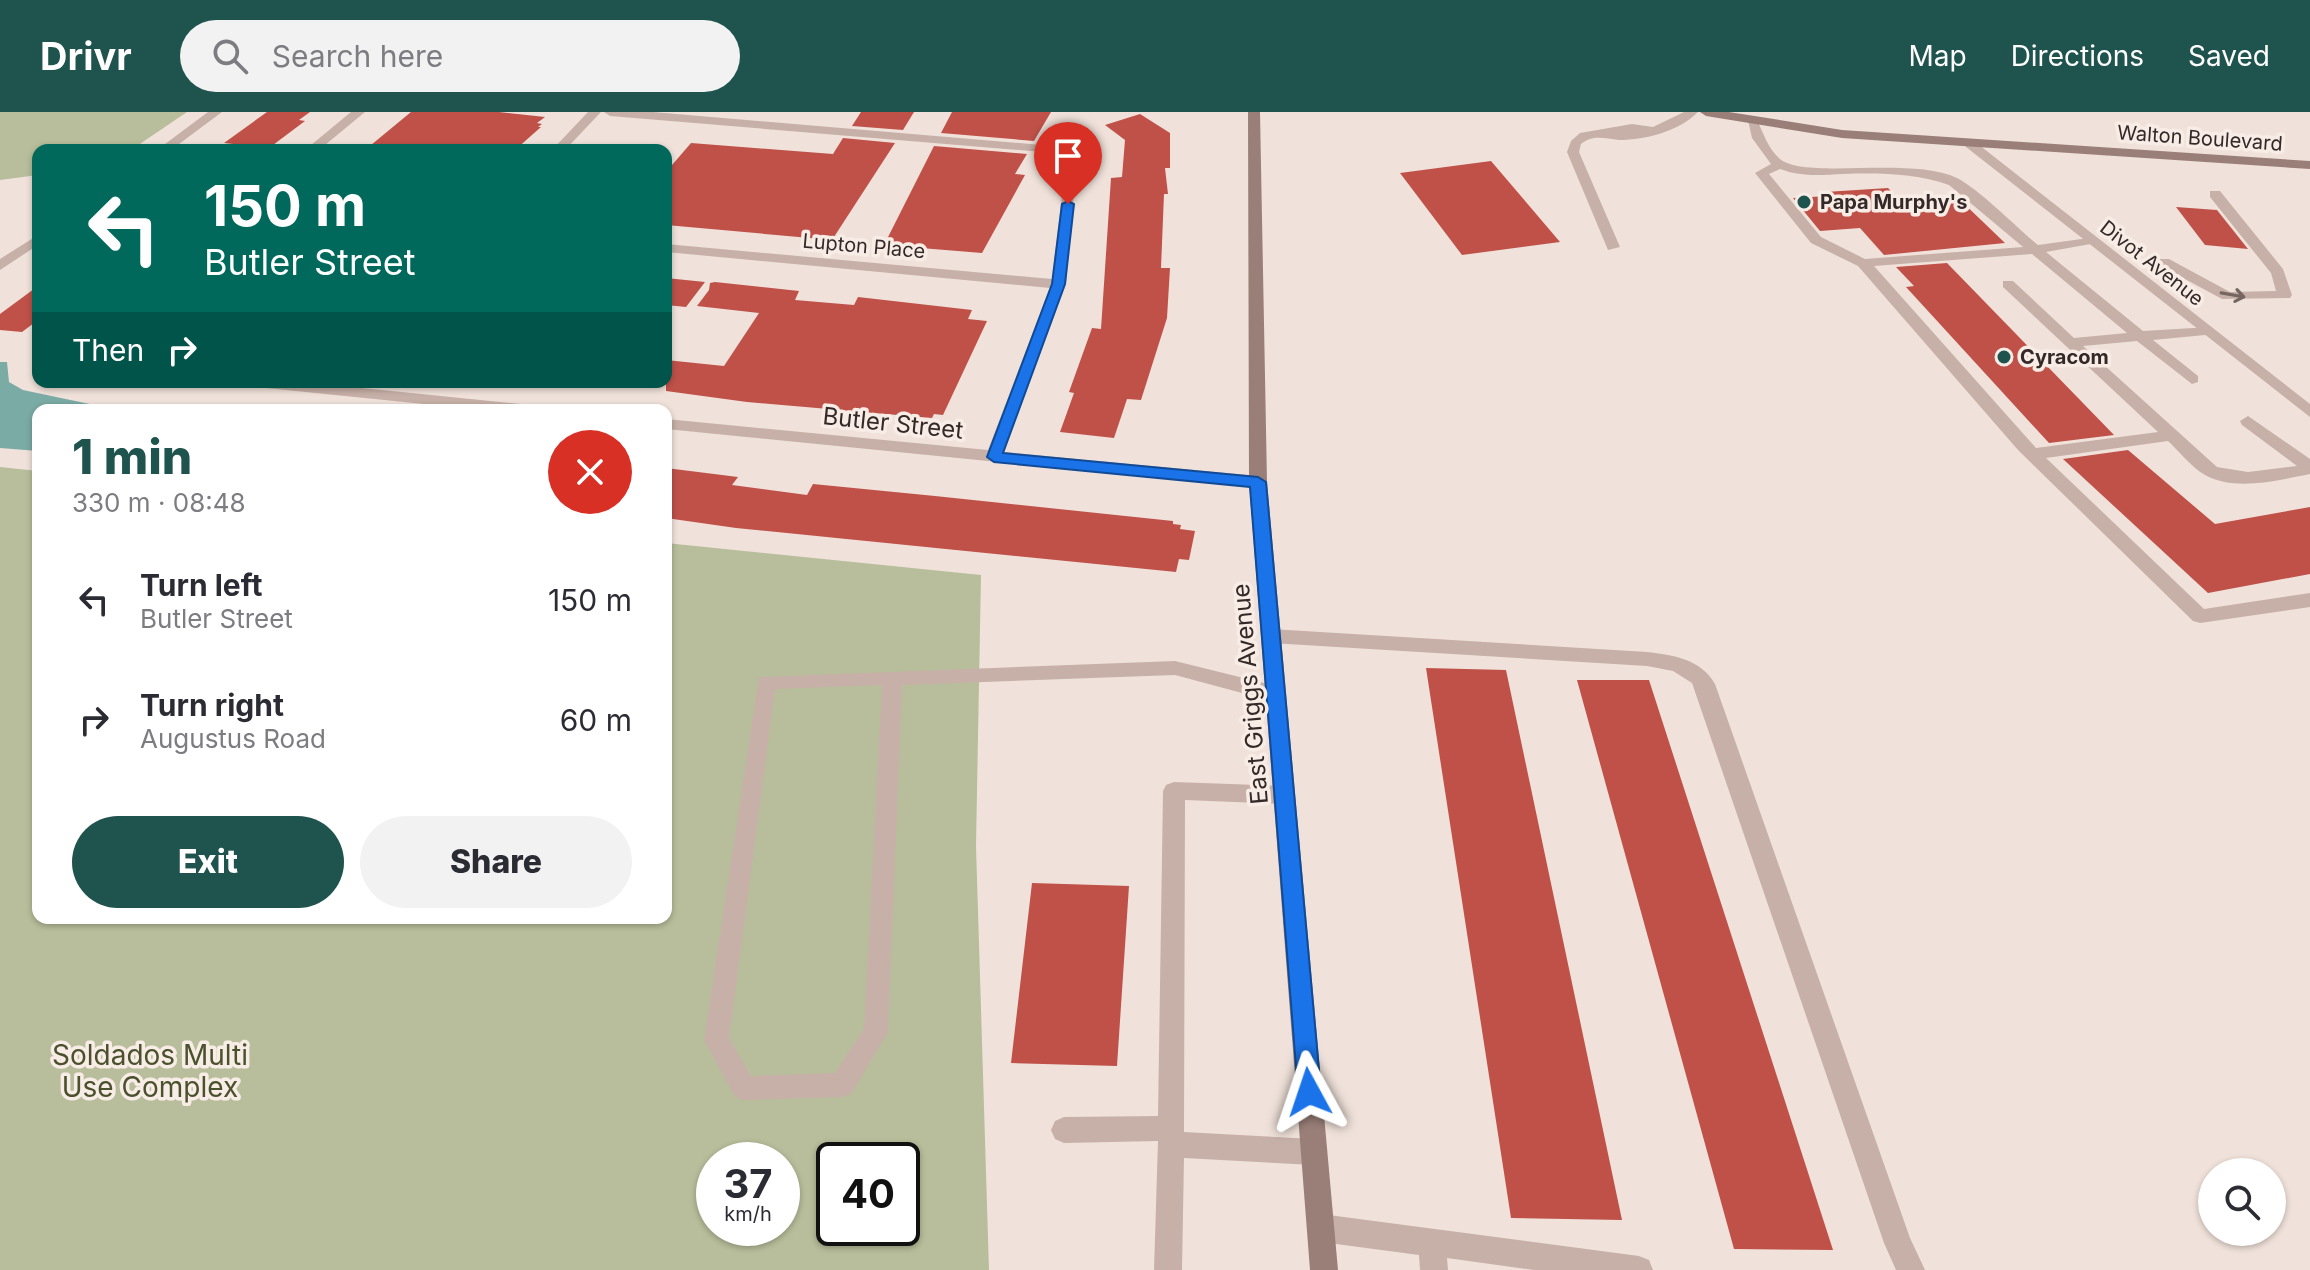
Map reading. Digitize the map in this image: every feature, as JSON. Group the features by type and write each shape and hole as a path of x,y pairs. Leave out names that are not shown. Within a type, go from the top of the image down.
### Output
{"street":[{"path":"171,144 216,112"},
{"path":"319,144 359,112"},
{"path":"564,144 595,112"},
{"path":"610,112 1074,151 1059,284 994,457"},
{"name":"East Griggs Avenue","path":"1254,112 1258,482 1324,1270"},
{"path":"1613,247 1573,152 1578,139 1623,128 1650,130 1679,123 1692,112"},
{"name":"Walton Boulevard","path":"1706,112 1842,134 2310,165"},
{"path":"1751,119 1771,158 1780,165 1805,172 1876,170 1941,177 1954,182 2192,379"},
{"name":"Divot Avenue","path":"1970,144 2310,412"},
{"path":"1780,165 1761,173 1816,240 1863,263 2033,454 2200,616 2310,600"},
{"path":"2164,262 2227,296 2285,295 2278,272 2215,194"},
{"path":"1863,263 2035,250 2091,240"},
{"path":"0,266 32,243"},
{"name":"Lupton Place","path":"672,249 1059,284"},
{"path":"2008,284 2198,463 2231,478 2254,479 2310,468"},
{"path":"2070,343 2205,330"},
{"path":"349,388 481,404"},
{"path":"2248,421 2310,468"},
{"name":"Butler Street","path":"672,425 1258,482"},
{"path":"2033,454 2171,435"},
{"path":"1271,636 1647,659 1670,662 1698,674 1705,684 1898,1243 1911,1270"},
{"path":"892,678 876,1032 842,1085 744,1088 716,1040 766,682 1175,668 1276,694"},
{"path":"1168,1270 1174,791 1284,795"},
{"path":"1064,1130 1171,1136 1314,1152"},
{"path":"1321,1228 1639,1270"},
{"path":"1432,1242 1434,1270"}],"green space":[{"path":"0,112 187,112 140,144 32,144 32,176 0,180"},
{"name":"Soldados Multi Use Complex","path":"0,467 32,470 32,924 672,924 672,544 981,575 976,846 989,1270 0,1270"}],"water":[{"path":"0,362 7,362 9,382 23,390 90,404 32,404 32,451 0,448"}],"building":[{"path":"267,112 310,112 299,120 305,121 274,144 224,143"},
{"path":"411,112 499,112 545,117 537,123 542,124 538,127 541,127 522,144 372,144"},
{"path":"861,112 914,112 903,130 852,126"},
{"path":"952,112 1051,112 1034,141 941,133"},
{"path":"1140,114 1170,133 1170,168 1165,168 1168,194 1164,194 1161,268 1170,268 1167,318 1141,400 1127,399 1114,438 1060,432 1074,393 1069,392 1092,328 1101,329 1111,178 1122,177 1125,140 1105,125"},
{"path":"843,138 895,143 832,240 672,226 672,165 691,143 833,154"},
{"path":"934,146 1027,154 1015,174 1025,175 982,253 884,245"},
{"path":"1491,161 1560,242 1462,255 1400,173"},
{"path":"1888,188 1899,199 1956,196 2005,243 1884,255 1860,228 1820,231 1793,198 1829,196 1825,192"},
{"path":"2176,207 2217,210 2248,249 2205,245"},
{"name":"Cyracom","path":"1947,263 2114,435 2049,443 1906,287 1914,286 1896,267"},
{"path":"672,279 705,282 686,307 672,306"},
{"path":"710,283 799,291 795,300 854,305 858,297 972,310 968,319 987,321 943,415 934,414 932,418 747,402 666,391 666,388 672,388 672,361 724,366 759,313 697,306 709,290"},
{"path":"32,290 32,324 22,332 0,330 0,314"},
{"path":"2128,450 2215,524 2310,507 2310,574 2208,593 2063,459"},
{"path":"672,469 738,477 732,485 807,495 813,484 1173,521 1173,524 1181,525 1180,529 1195,531 1189,560 1179,559 1176,572 672,519"},
{"path":"1426,668 1506,670 1622,1220 1511,1218"},
{"path":"1577,680 1649,680 1833,1250 1734,1249"},
{"path":"1032,883 1129,886 1117,1066 1011,1063"}],"place":[{"name":"Papa Murphy's","path":"1804,202"},
{"name":"Cyracom","path":"2004,357"}],"route":[{"path":"1068,204 1059,284 994,457 1258,482 1309,1092"}]}
